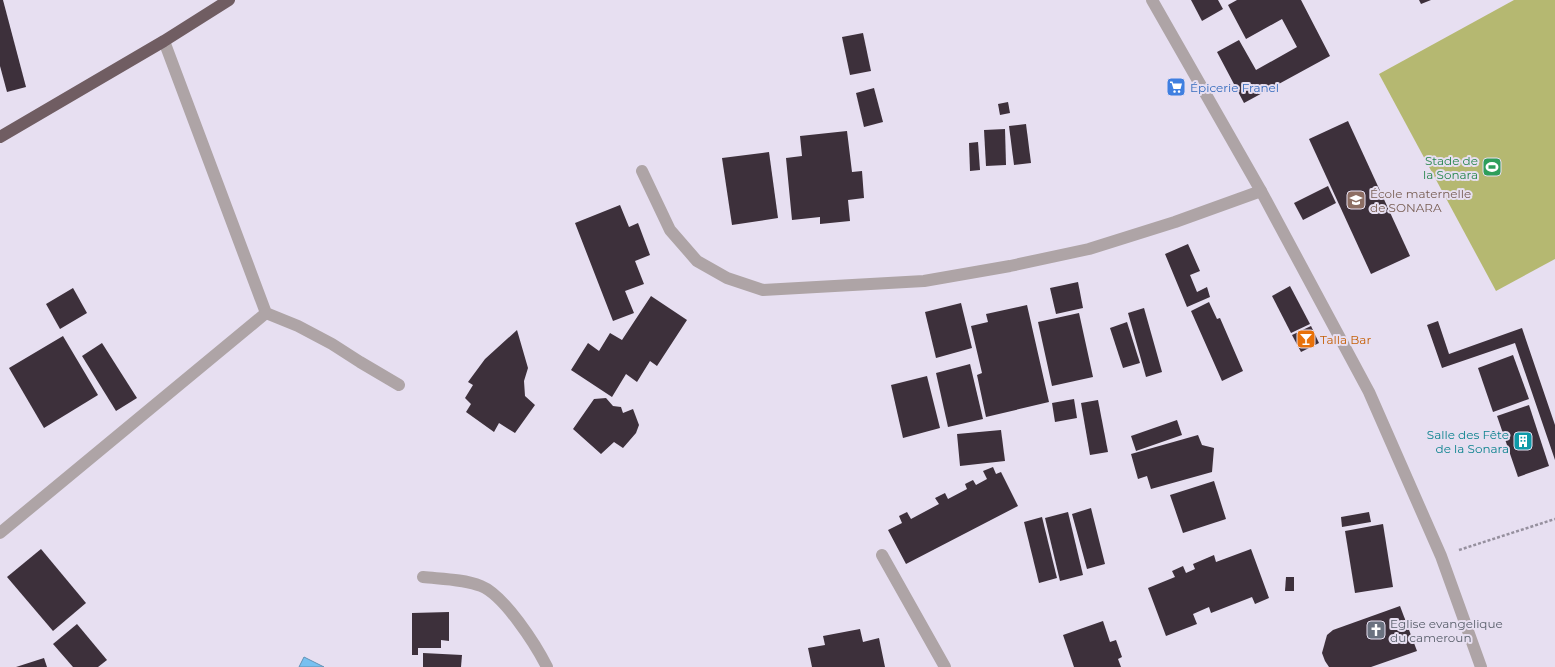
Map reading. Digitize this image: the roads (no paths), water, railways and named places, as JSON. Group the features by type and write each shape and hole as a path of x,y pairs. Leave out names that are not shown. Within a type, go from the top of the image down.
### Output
{"highway":[{"path":"0,137 164,42 229,0"}],"street":[{"path":"1152,0 1261,191 1369,392 1441,556 1481,667"},
{"path":"164,42 266,313 298,326 332,344 399,385"},
{"path":"642,171 670,230 697,261 727,278 763,290 924,281 1010,266 1089,249 1175,222 1261,191"},
{"path":"0,532 266,313"},
{"path":"882,555 945,667"},
{"path":"423,577 461,581 482,586 501,600 522,627 547,667"}],"water":[{"path":"304,657 324,667 299,667"}],"place":[{"name":"Épicerie Franel","path":"1176,87"},
{"name":"Stade de la Sonara","path":"1492,167"},
{"name":"École maternelle de SONARA","path":"1356,200"},
{"name":"Talla Bar","path":"1306,339"},
{"name":"Salle des Fête de la Sonara","path":"1523,441"},
{"name":"Eglise evangelique du cameroun","path":"1376,630"}]}
